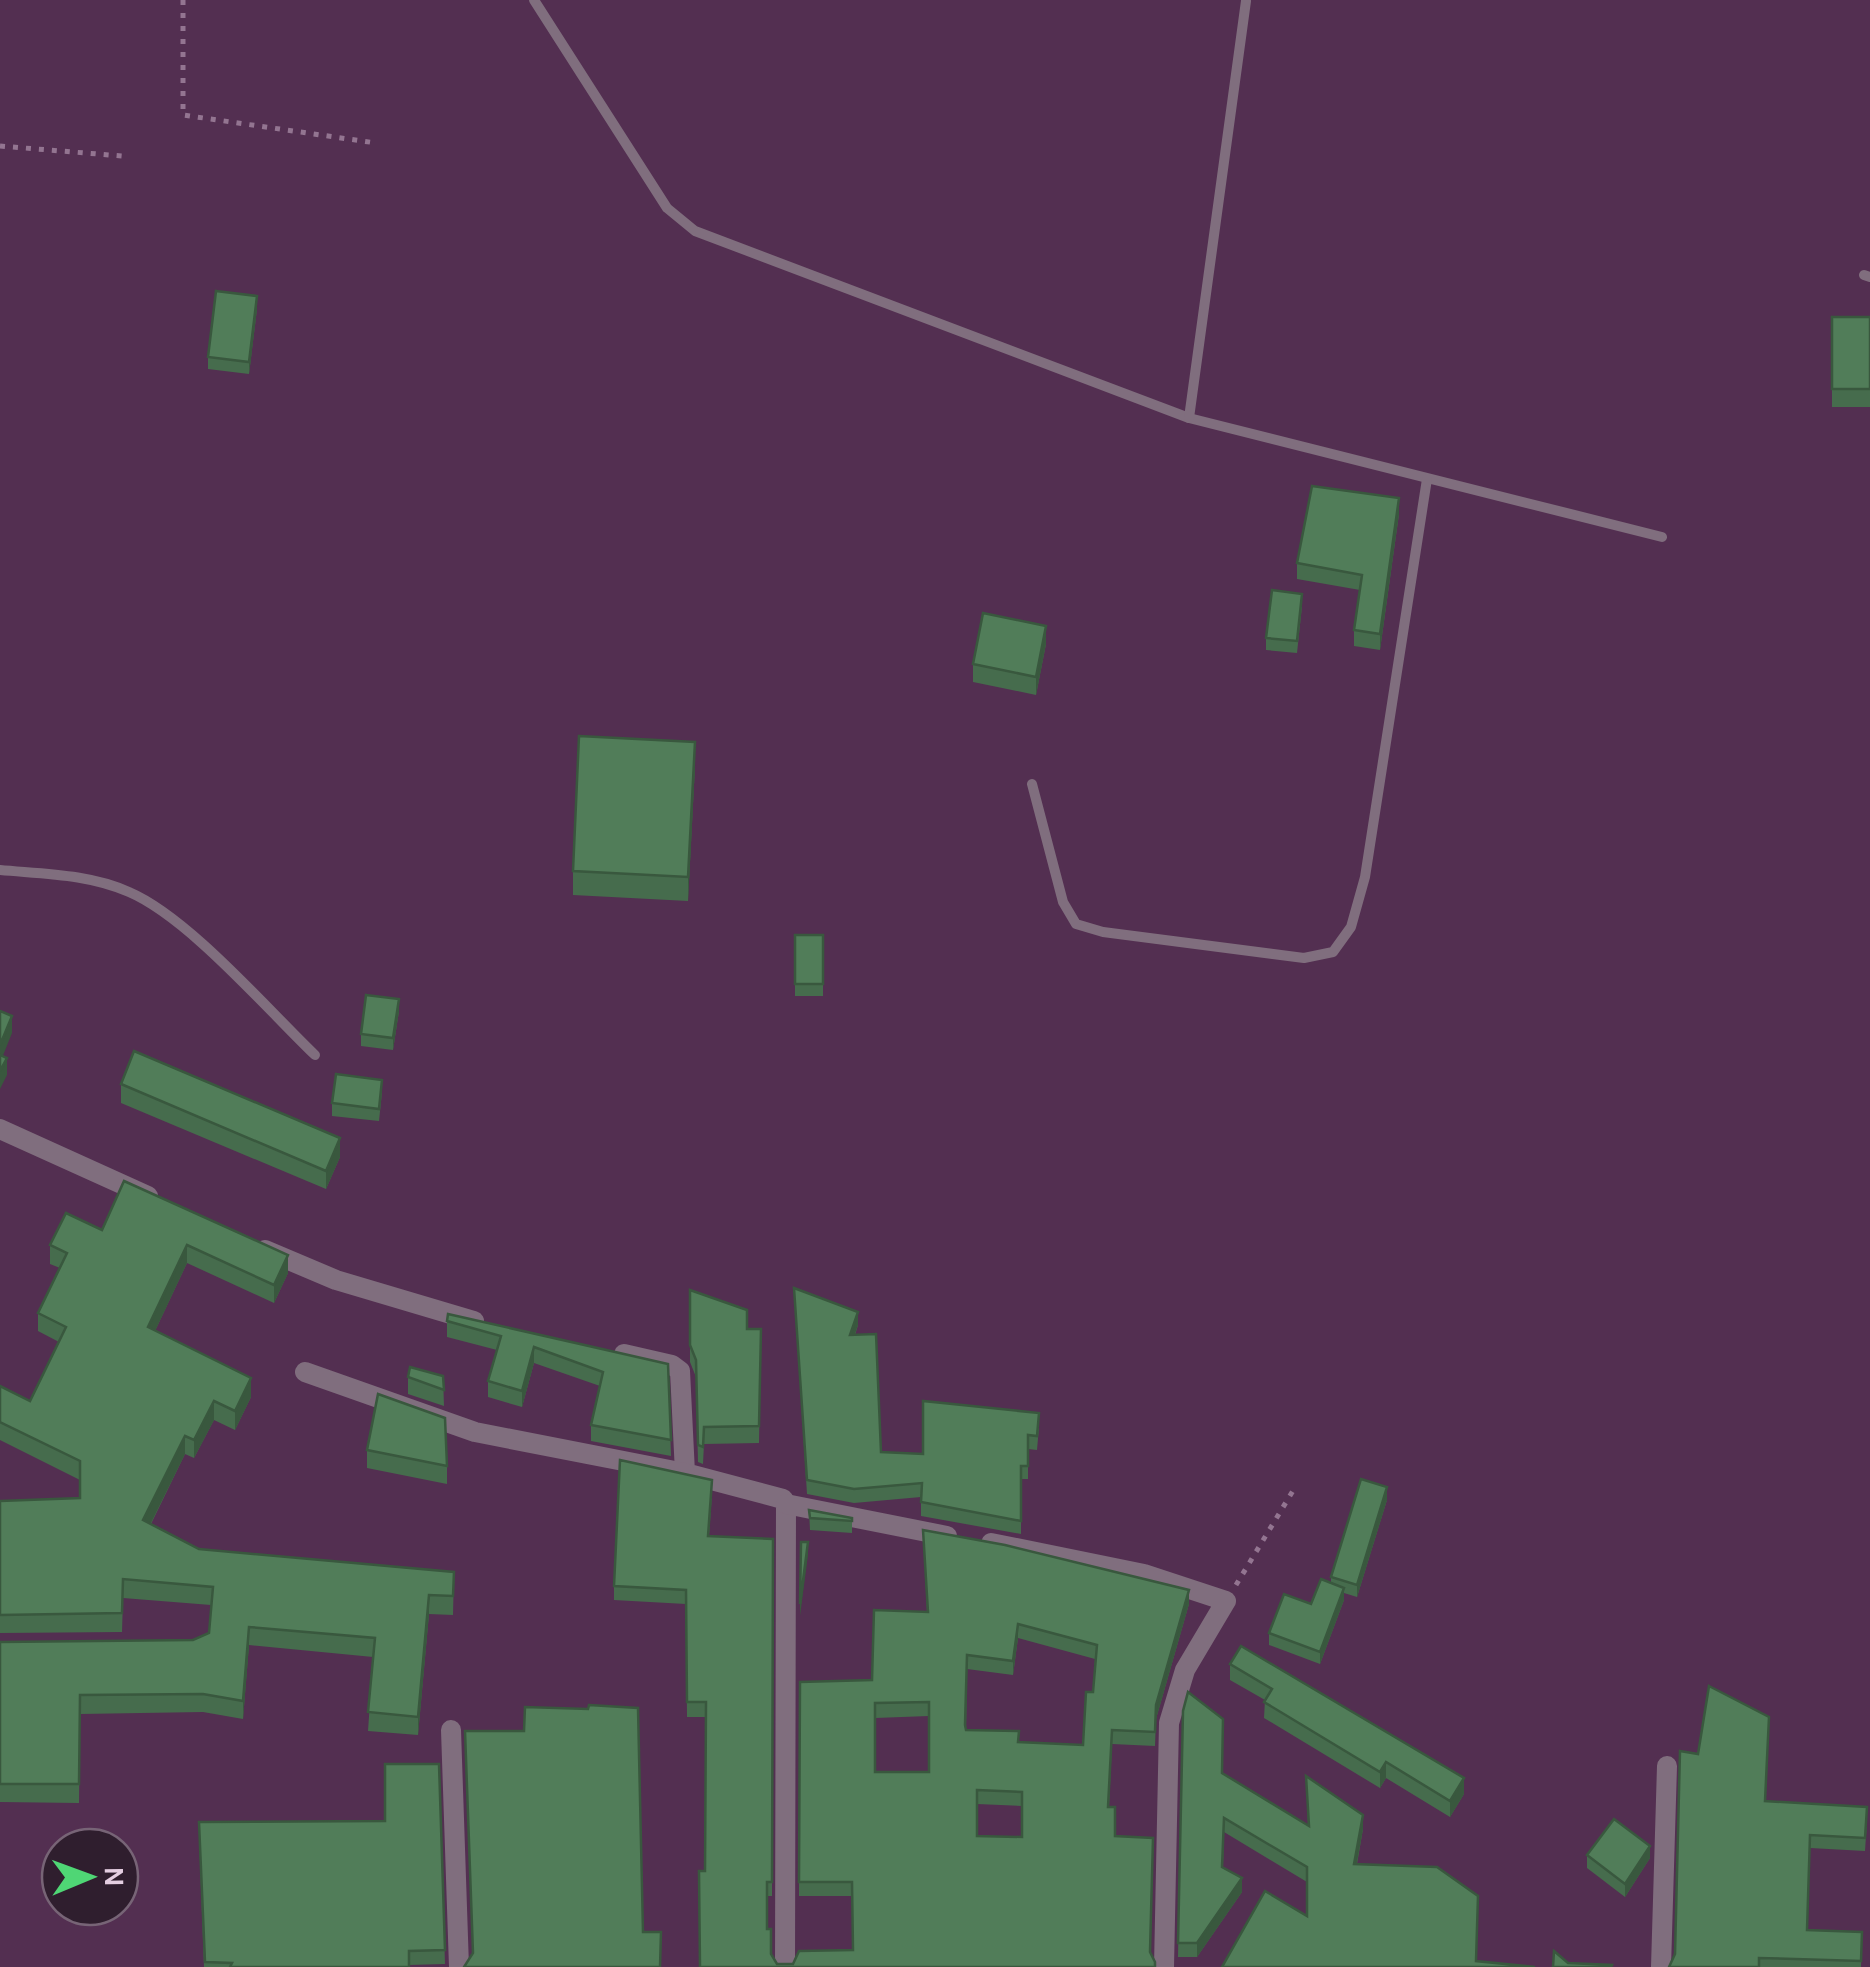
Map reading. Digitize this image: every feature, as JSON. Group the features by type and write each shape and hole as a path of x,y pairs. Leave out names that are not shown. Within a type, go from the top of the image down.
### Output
{"street":[{"path":"0,1129 161,1202"},
{"path":"245,1242 336,1280 496,1326"},
{"path":"594,1348 672,1365 680,1371 685,1473"},
{"path":"305,1372 475,1432 685,1473 783,1499 786,1967"},
{"path":"786,1504 1072,1558 1144,1574 1226,1601 1185,1670 1169,1722 1164,1967"},
{"path":"451,1730 459,1967"},
{"path":"1661,1967 1667,1766"}],"lane":[{"path":"534,0 667,208 695,230 1189,418 1662,537"},
{"path":"1189,418 1246,1"},
{"path":"1032,784 1063,902 1076,924 1103,932 1304,958 1333,952 1351,928 1365,877 1427,480"},
{"path":"0,870 85,878 132,892 185,930 314,1056"}],"path":[{"path":"183,0 183,115 376,144"},
{"path":"0,146 122,156"},
{"path":"1226,1601 1294,1489"}],"building":[{"path":"216,291 257,296 249,362 208,357"},
{"path":"1832,317 1870,317 1870,389 1832,389"},
{"path":"1312,486 1399,498 1380,634 1354,630 1362,575 1297,563"},
{"path":"1272,590 1302,594 1297,641 1266,638"},
{"path":"983,613 1046,626 1036,677 973,664"},
{"path":"579,736 695,742 688,877 573,871"},
{"path":"795,935 823,935 823,984 795,984"},
{"path":"366,995 399,999 393,1038 361,1034"},
{"path":"0,1011 12,1016 0,1045"},
{"path":"134,1051 340,1138 326,1171 121,1084"},
{"path":"336,1074 382,1080 379,1109 332,1103"},
{"path":"124,1181 288,1255 274,1285 187,1245 148,1327 251,1378 235,1411 214,1401 194,1440 185,1436 143,1520 199,1549 454,1572 453,1596 429,1595 418,1717 368,1712 375,1638 249,1627 243,1701 203,1694 80,1695 79,1784 0,1784 0,1642 193,1640 209,1633 213,1587 123,1579 122,1613 0,1615 0,1501 80,1498 80,1461 0,1422 0,1386 30,1401 66,1327 38,1313 67,1253 50,1245 66,1213 102,1230"},
{"path":"794,1288 858,1312 850,1335 876,1334 881,1452 923,1454 923,1401 1039,1413 1037,1436 1028,1435 1028,1466 1021,1466 1021,1521 921,1502 922,1483 854,1489 807,1480"},
{"path":"690,1290 747,1310 747,1329 761,1329 759,1426 704,1427 703,1447 698,1445"},
{"path":"448,1314 668,1364 671,1440 591,1425 603,1372 534,1347 522,1391 488,1381 501,1336 447,1321"},
{"path":"410,1367 443,1376 444,1390 408,1377"},
{"path":"378,1394 445,1418 447,1466 367,1450"},
{"path":"620,1460 712,1480 708,1536 773,1539 772,1882 767,1882 767,1929 771,1929 771,1954 777,1964 793,1964 799,1951 853,1950 852,1882 799,1882 800,1682 872,1680 874,1610 928,1612 923,1530 1005,1545 1189,1590 1156,1705 1155,1732 1112,1730 1108,1807 1115,1807 1115,1836 1153,1838 1150,1952 1155,1967 700,1967 699,1871 705,1871 706,1702 687,1702 686,1590 614,1586","holes":["1018,1624 1097,1645 1093,1692 1086,1692 1083,1745 1018,1742 1019,1731 966,1730 967,1655 1013,1661","929,1702 929,1772 875,1772 875,1703","977,1790 1022,1792 1022,1837 977,1836"]},
{"path":"1361,1479 1387,1487 1357,1585 1331,1577"},
{"path":"809,1510 852,1518 852,1521 810,1518"},
{"path":"801,1542 808,1542 800,1604"},
{"path":"1321,1579 1344,1588 1320,1652 1269,1633 1284,1594 1311,1604"},
{"path":"1241,1646 1464,1778 1450,1801 1386,1762 1380,1772 1264,1702 1272,1689 1230,1664"},
{"path":"1709,1686 1769,1717 1765,1801 1867,1807 1865,1838 1810,1835 1807,1930 1862,1932 1861,1961 1759,1958 1759,1967 1669,1967 1675,1954 1680,1751 1698,1754"},
{"path":"1188,1692 1223,1719 1222,1773 1309,1826 1306,1776 1363,1815 1354,1864 1437,1867 1478,1896 1476,1961 1535,1967 1222,1967 1265,1891 1307,1916 1307,1867 1224,1818 1222,1867 1242,1878 1197,1943 1178,1943 1183,1711"},
{"path":"589,1705 638,1708 643,1932 661,1932 660,1967 464,1967 473,1953 465,1731 524,1731 525,1707 588,1709"},
{"path":"385,1764 439,1764 445,1950 409,1951 409,1967 230,1967 232,1963 205,1962 199,1822 385,1821"},
{"path":"1614,1819 1650,1846 1625,1884 1587,1855"},
{"path":"1554,1951 1568,1963 1612,1965 1553,1967"}]}
